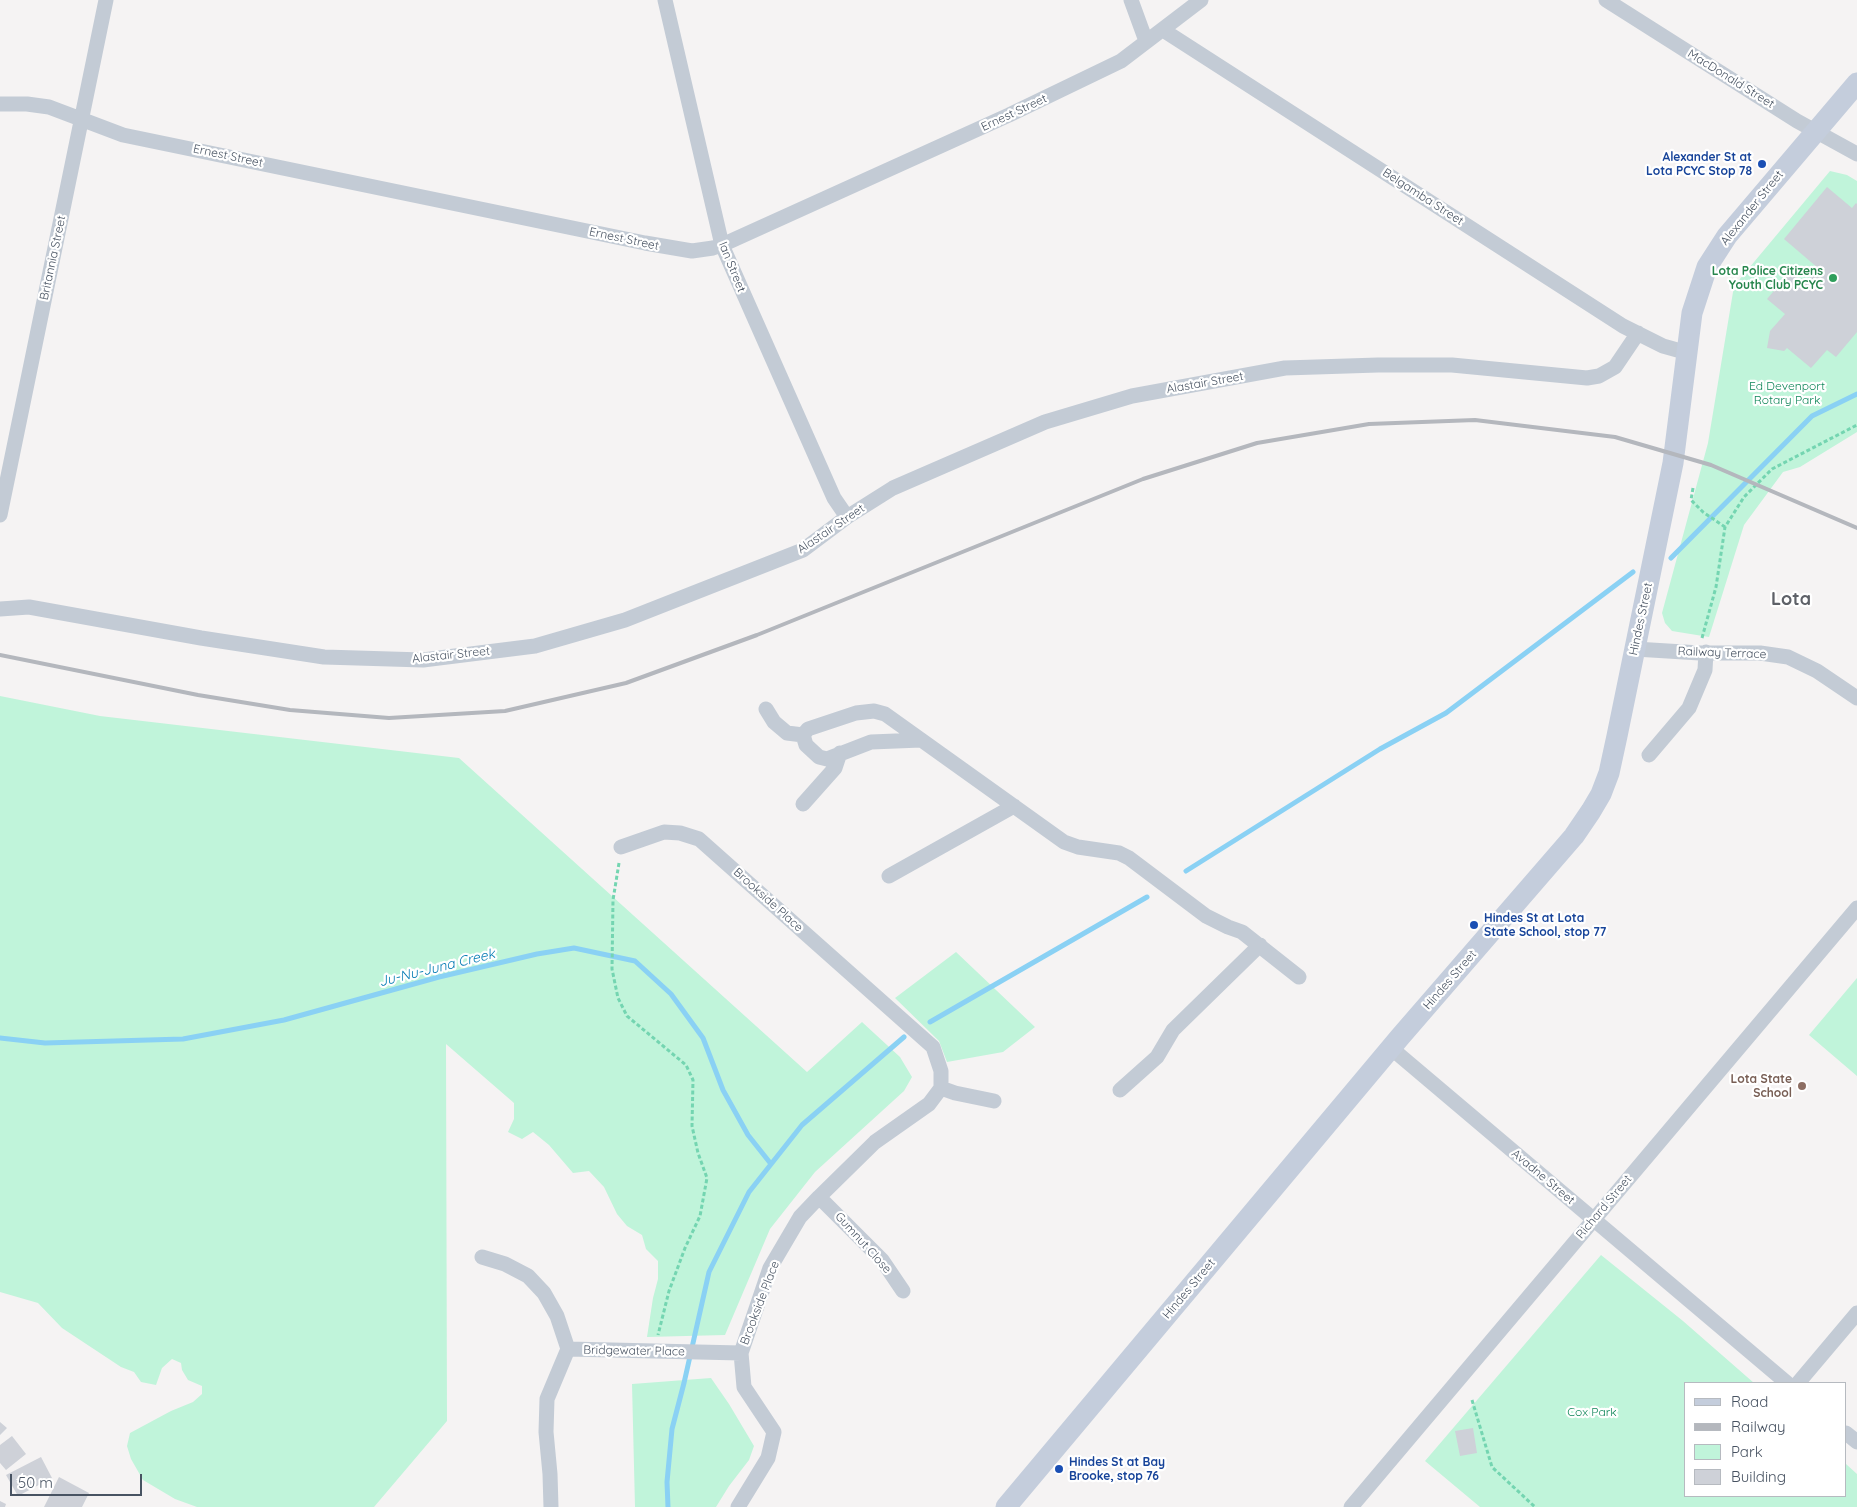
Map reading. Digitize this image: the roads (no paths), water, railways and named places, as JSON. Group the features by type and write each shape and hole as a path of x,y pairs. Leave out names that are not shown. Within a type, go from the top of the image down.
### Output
{"street":[{"name":"Britannia Street","path":"0,515 106,0"},
{"name":"Ian Street","path":"665,0 722,245 834,498 847,517"},
{"path":"1131,0 1146,41"},
{"name":"Ernest Street","path":"0,104 27,104 49,107 123,134 645,243 692,251 722,245 1000,119 1122,61 1201,0"},
{"name":"MacDonald Street","path":"1606,0 1816,132 1857,154"},
{"name":"Belgamba Street","path":"1163,30 1623,326 1663,346 1688,353"},
{"name":"Alexander Street","path":"1688,353 1694,304 1708,267 1727,236 1857,83"},
{"name":"Alastair Street","path":"0,610 29,607 201,638 324,657 423,660 535,646 625,620 803,550 847,517 893,488 1045,422 1132,396 1285,368 1378,365 1452,366 1588,378 1599,376 1615,367 1638,333"},
{"name":"Hindes Street","path":"1014,1504 1391,1048 1574,836 1601,794 1609,773 1673,463 1688,353"},
{"name":"Railway Terrace","path":"1635,649 1760,653 1788,657 1817,671 1857,698"},
{"path":"1649,755 1689,708 1705,670 1703,652"},
{"path":"766,709 774,722 787,733 803,735"},
{"path":"803,735 808,729 848,716 874,711 885,714 1064,842 1078,847 1119,853 1129,858 1206,916 1242,932 1299,977"},
{"path":"803,735 806,745 819,757 827,759 871,742 921,740"},
{"path":"803,804 835,768 840,754"},
{"path":"889,876 1014,806"},
{"name":"Brookside Place","path":"621,847 664,832 680,833 699,839 933,1047 941,1071 941,1088 929,1104 875,1142 819,1197 800,1217 770,1268 741,1353 744,1386 774,1432 768,1458 738,1507"},
{"name":"Richard Street","path":"1351,1507 1857,908"},
{"path":"1120,1090 1157,1057 1173,1030 1260,945"},
{"name":"Avadne Street","path":"1391,1048 1786,1382"},
{"path":"941,1088 955,1093 994,1100"},
{"name":"Gumnut Close","path":"819,1197 882,1260 903,1291"},
{"path":"482,1257 505,1264 528,1276 544,1293 558,1316 568,1349"},
{"path":"1799,1382 1857,1313"},
{"name":"Bridgewater Place","path":"550,1507 550,1474 546,1432 547,1399 568,1349 741,1353"},
{"path":"1847,1434 1857,1442"}],"waterway":[{"path":"1671,558 1812,416 1857,394"},
{"path":"1186,871 1380,749 1446,713 1633,572"},
{"path":"930,1022 1147,897"},
{"name":"Ju-Nu-Juna Creek","path":"0,1038 45,1043 183,1039 284,1020 439,977 537,954 574,948 635,961 671,994 703,1038 723,1090 748,1135 771,1164"},
{"path":"668,1507 667,1482 672,1429 709,1272 749,1192 802,1125 904,1037"}],"railway":[{"path":"0,655 198,695 290,710 389,718 505,711 626,683 757,635 1143,479 1257,443 1369,424 1475,420 1615,437 1711,465 1857,528"}],"place":[{"name":"Alexander St at Lota PCYC Stop 78","path":"1762,164"},
{"name":"Lota Police Citizens Youth Club PCYC","path":"1833,278"},
{"name":"Hindes St at Lota State School, stop 77","path":"1474,925"},
{"name":"Lota State School","path":"1802,1086"},
{"name":"Hindes St at Bay Brooke, stop 76","path":"1059,1469"}],"district":[{"name":"Lota","path":"1791,600"}],"park label":[{"name":"Ed Devenport Rotary Park","path":"1787,393"},
{"name":"Cox Park","path":"1592,1412"}]}
